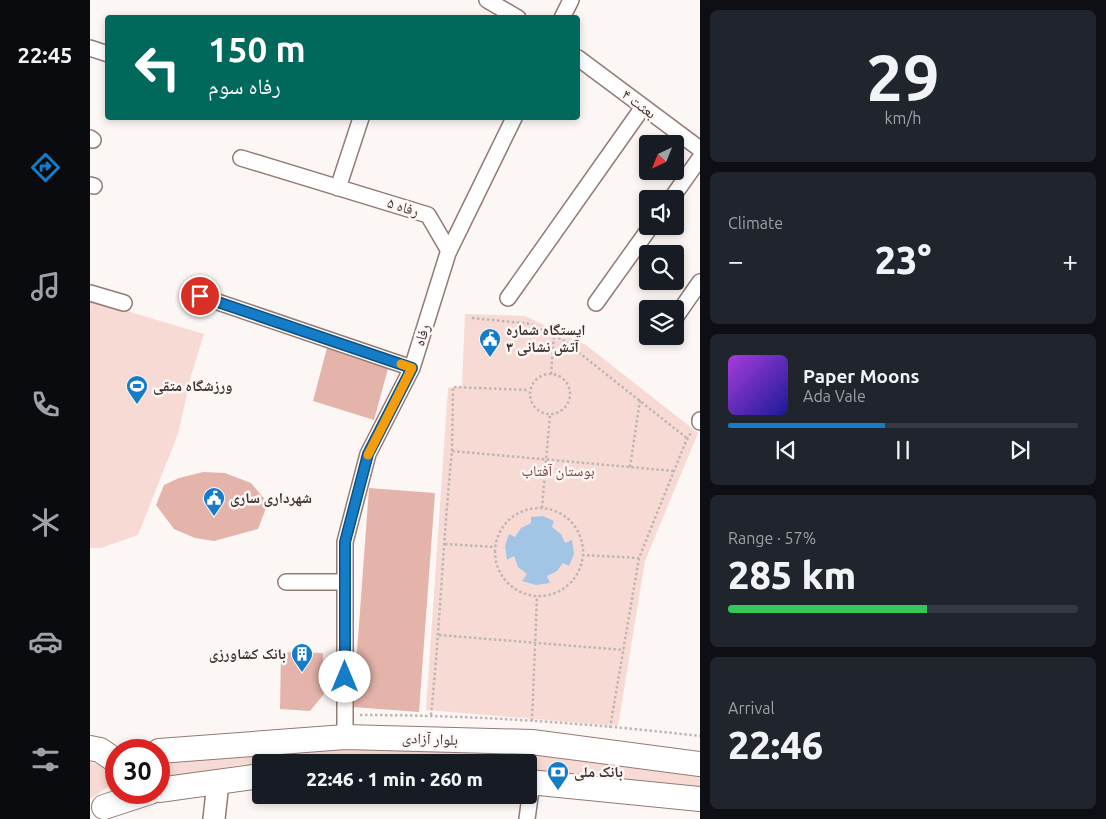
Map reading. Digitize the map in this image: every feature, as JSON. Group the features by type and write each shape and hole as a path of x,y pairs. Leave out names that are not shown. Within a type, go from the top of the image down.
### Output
{"main road":[{"name":"بلوار آزادی","path":"170,750 345,737 532,742 700,764"},
{"path":"170,783 230,770 252,775"},
{"path":"170,789 252,777"},
{"path":"214,819 218,782"},
{"path":"537,783 700,799"}],"street":[{"path":"487,0 513,15"},
{"path":"564,15 571,0"},
{"path":"90,48 105,53"},
{"name":"بعثت ۴","path":"580,60 700,149"},
{"path":"508,298 643,107"},
{"path":"338,188 360,120"},
{"name":"رفاه","path":"345,737 345,542 368,454 412,368 449,251 513,120"},
{"name":"رفاه ۵","path":"241,158 428,215 449,251"},
{"path":"677,190 700,158"},
{"path":"596,303 645,235"},
{"path":"684,305 700,282"},
{"path":"90,293 124,303"},
{"path":"200,296 412,368"},
{"path":"286,582 345,582"},
{"path":"527,819 528,804"}],"path":[{"path":"472,318 531,324 563,340 688,439"},
{"path":"551,374 554,335"},
{"path":"546,373 551,374 558,375 568,384 570,398 565,408 550,414 539,412 534,407 530,400 529,390 536,378 546,373"},
{"path":"431,715 439,635 452,451 453,387 529,390"},
{"path":"630,467 640,400"},
{"path":"542,508 550,414"},
{"path":"610,728 639,558 688,439 700,421"},
{"path":"452,451 674,471"},
{"path":"542,508 551,509 562,514 574,525 579,534 583,549 580,568 573,581 561,591 548,596 537,596 518,591 505,582 496,565 494,547 503,525 512,516 526,509 542,508"},
{"path":"445,544 494,547"},
{"path":"582,555 639,558"},
{"path":"532,742 537,596"},
{"path":"439,635 624,650"}],"green space":[{"name":"ورزشگاه متقی","path":"90,300 204,334 191,376 178,434 138,535 101,548 90,548"},
{"name":"بوستان آفتاب","path":"465,314 525,316 586,345 698,433 645,561 618,726 426,710 448,388 462,386"},
{"path":"322,742 438,742 700,770 700,789 617,778 537,772 537,754 252,754 252,764 239,765 170,779 170,760"},
{"path":"90,761 105,768 105,789 90,799"}],"water":[{"path":"543,516 554,521 552,527 561,534 565,543 572,540 574,554 569,566 563,563 557,571 547,576 550,583 536,585 522,581 527,574 518,567 514,556 507,560 505,546 509,534 515,537 521,528 531,523 531,517"}],"building":[{"path":"328,344 389,365 374,420 313,401"},
{"name":"شهرداری ساری","path":"203,472 225,473 251,483 268,503 258,529 214,541 195,538 174,529 156,505 164,485 179,478"},
{"path":"369,488 435,493 419,712 353,707"},
{"name":"بانک کشاورزی","path":"281,652 323,653 324,694 310,711 280,709"}],"slow traffic":[{"path":"368,455 412,368 401,364"}],"place":[{"name":"ایستگاه شماره ۳ آتش نشانی","path":"490,358"},
{"name":"ورزشگاه متقی","path":"137,405"},
{"name":"شهرداری ساری","path":"214,517"},
{"name":"بانک کشاورزی","path":"302,673"},
{"name":"بانک ملی","path":"558,791"}],"route":[{"path":"200,296 412,368 368,454 345,542 345,677"}]}
